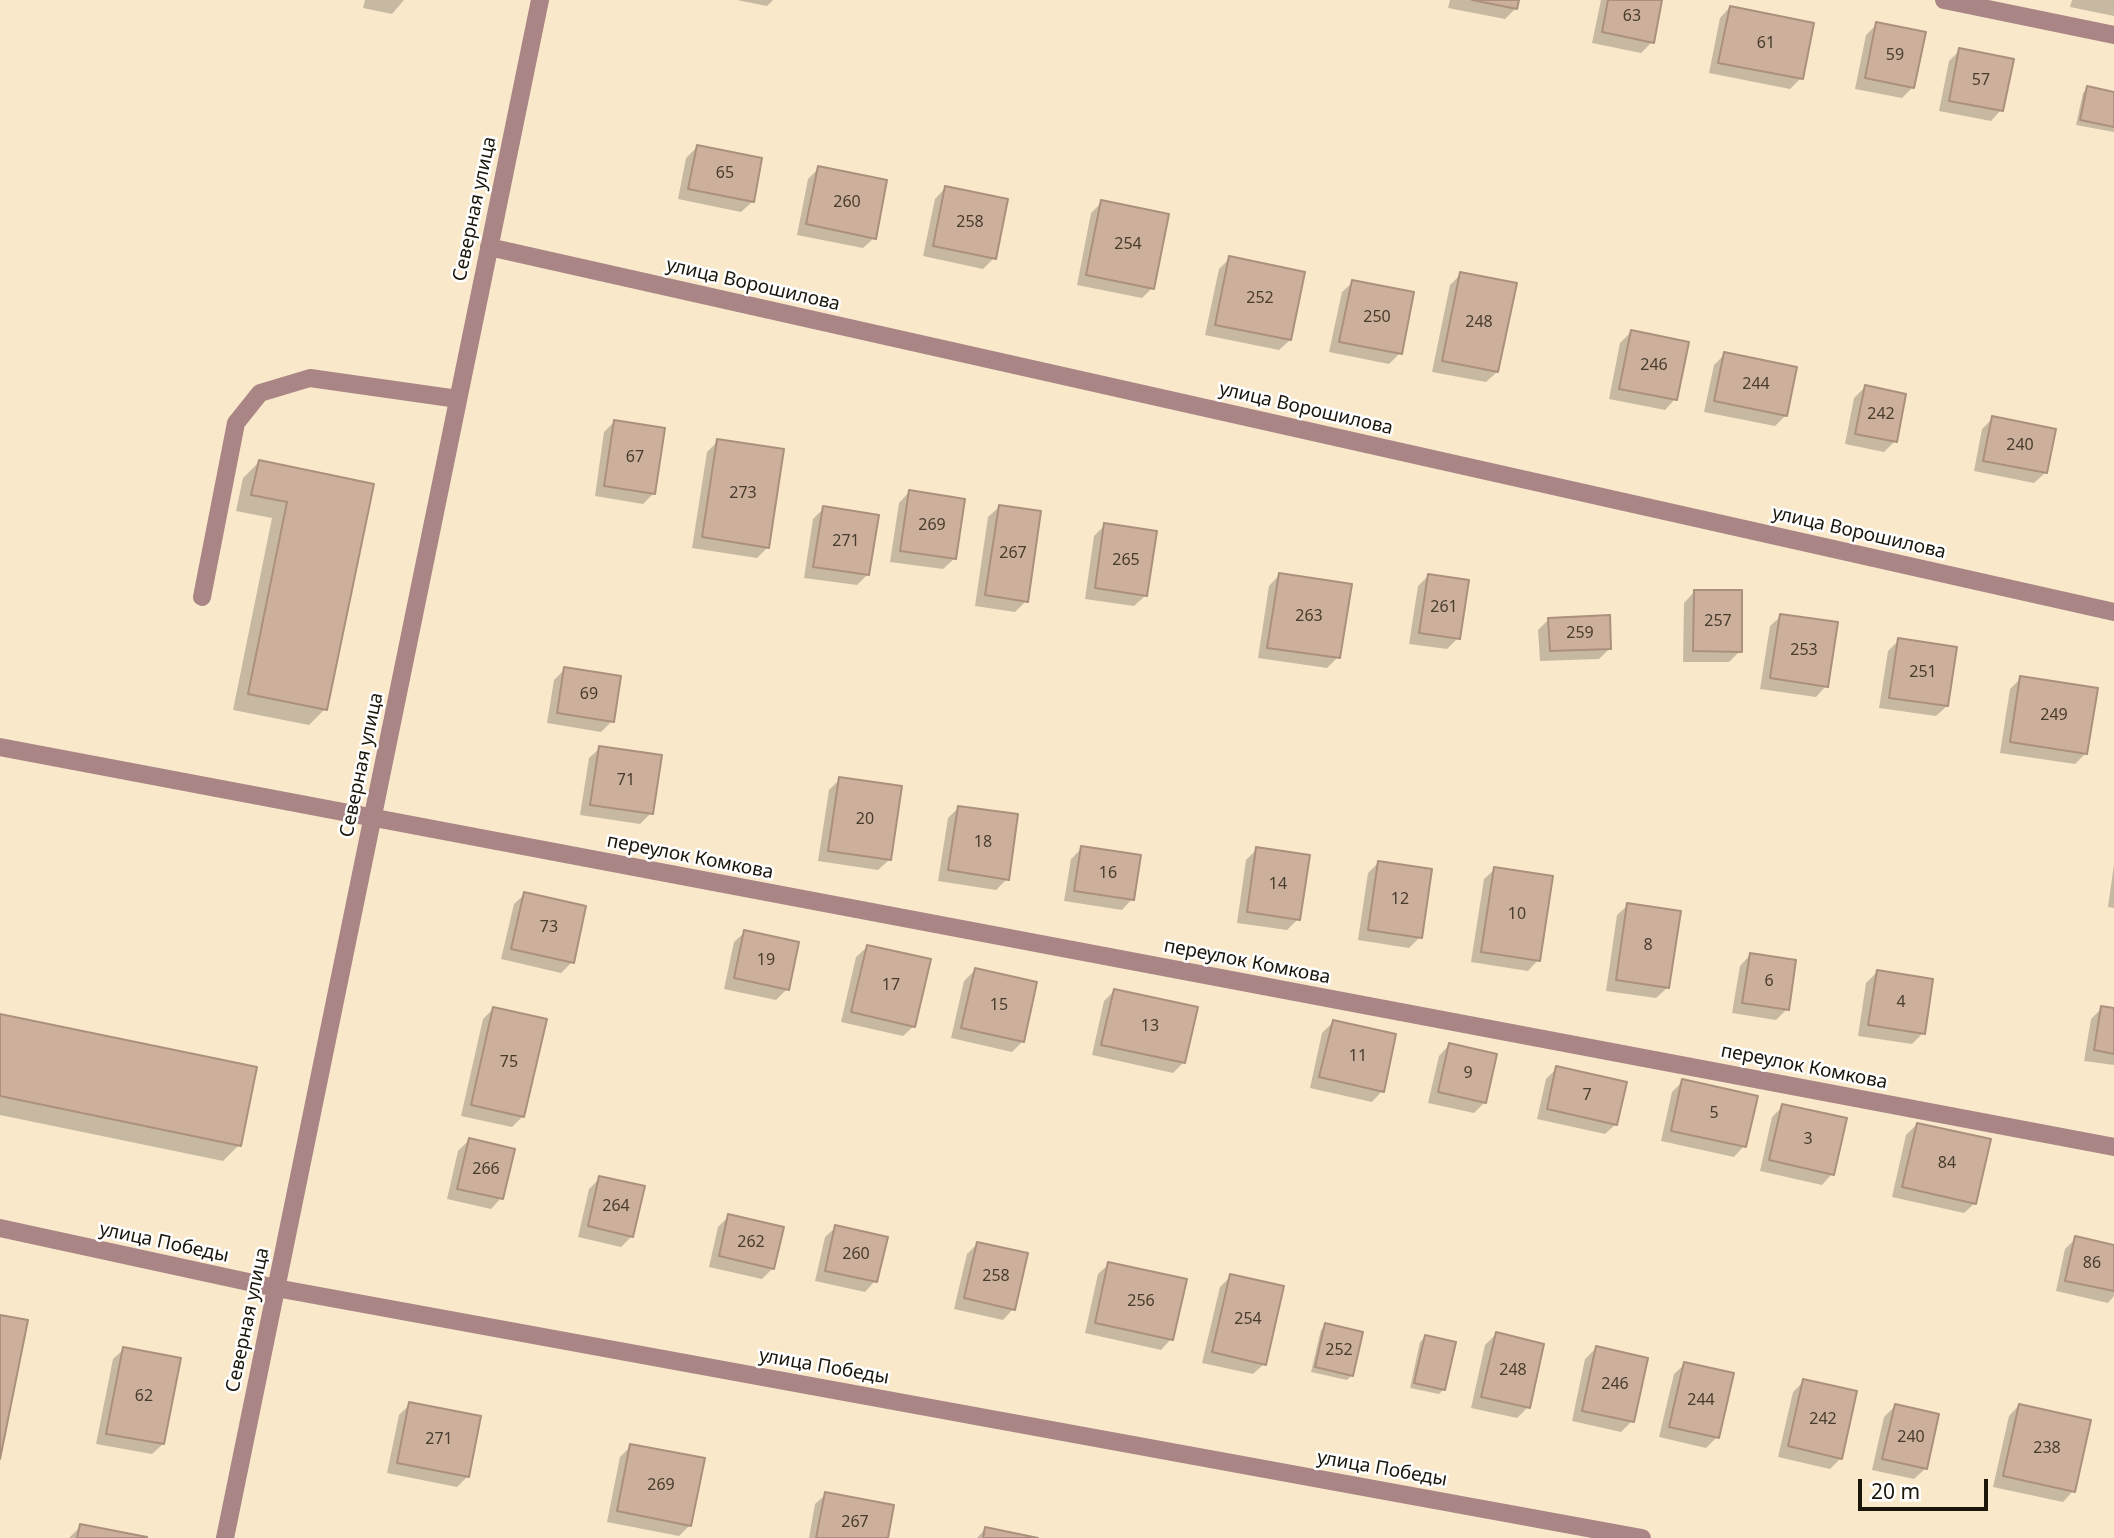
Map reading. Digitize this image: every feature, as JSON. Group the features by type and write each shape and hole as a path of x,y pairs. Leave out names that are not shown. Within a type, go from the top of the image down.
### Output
{"street":[{"name":"Северная улица","path":"225,1538 540,0"},
{"path":"1944,0 2114,35"},
{"name":"улица Ворошилова","path":"489,247 2114,612"},
{"path":"202,597 236,423 260,393 310,378 458,399"},
{"name":"переулок Комкова","path":"0,747 2114,1147"},
{"name":"улица Победы","path":"0,1228 276,1288 1642,1538"}],"building":[{"path":"1472,0 1519,0 1517,9"},
{"path":"1608,0 1662,0 1654,43 1602,32"},
{"path":"1730,6 1814,23 1803,79 1718,63"},
{"path":"1876,22 1926,32 1914,88 1865,78"},
{"path":"1959,48 2014,59 2003,111 1949,101"},
{"path":"2087,86 2114,92 2114,127 2080,120"},
{"path":"697,145 762,158 754,202 688,189"},
{"path":"818,166 887,180 876,239 806,224"},
{"path":"945,186 1008,199 996,259 933,246"},
{"path":"1101,200 1169,214 1154,289 1086,275"},
{"path":"1229,256 1305,272 1291,340 1215,325"},
{"path":"1460,272 1517,283 1498,372 1442,361"},
{"path":"1352,280 1414,292 1402,354 1339,342"},
{"path":"1631,330 1689,342 1677,400 1619,389"},
{"path":"1724,352 1797,367 1787,416 1714,401"},
{"path":"1865,385 1906,394 1897,442 1855,434"},
{"path":"1992,416 2056,429 2047,473 1983,461"},
{"path":"614,420 665,428 655,494 604,486"},
{"path":"717,439 784,449 769,548 702,537"},
{"path":"259,460 374,484 327,710 248,694 287,502 251,495"},
{"path":"909,490 965,499 956,559 900,551"},
{"path":"999,505 1041,511 1028,602 985,595"},
{"path":"823,506 879,515 869,575 813,567"},
{"path":"1104,523 1157,531 1147,596 1095,588"},
{"path":"1279,573 1352,584 1340,658 1267,648"},
{"path":"1428,574 1469,580 1460,639 1419,633"},
{"path":"1694,590 1742,590 1742,652 1693,651"},
{"path":"1780,614 1838,622 1828,687 1770,678"},
{"path":"1610,615 1611,649 1550,651 1548,618"},
{"path":"1898,638 1957,647 1948,706 1889,698"},
{"path":"564,667 621,676 614,722 557,713"},
{"path":"2020,676 2098,688 2087,754 2010,742"},
{"path":"599,746 662,755 653,814 590,805"},
{"path":"839,777 902,786 891,860 828,851"},
{"path":"958,806 1018,814 1009,880 948,870"},
{"path":"1081,846 1141,855 1134,900 1074,891"},
{"path":"1256,847 1310,855 1300,920 1247,912"},
{"path":"1378,861 1432,869 1422,938 1368,930"},
{"path":"1494,867 1553,876 1540,961 1481,952"},
{"path":"524,892 586,906 574,963 511,949"},
{"path":"1627,903 1681,911 1669,988 1616,980"},
{"path":"744,930 799,942 789,990 734,978"},
{"path":"867,945 931,959 915,1027 851,1012"},
{"path":"1750,953 1796,960 1789,1010 1742,1003"},
{"path":"975,968 1037,982 1024,1042 961,1028"},
{"path":"1877,970 1933,979 1925,1034 1868,1025"},
{"path":"1114,989 1198,1007 1185,1063 1101,1045"},
{"path":"2101,1006 2114,1008 2114,1054 2094,1050"},
{"path":"493,1007 547,1019 524,1117 471,1105"},
{"path":"0,1014 257,1067 241,1146 0,1096"},
{"path":"1333,1020 1396,1034 1384,1092 1319,1077"},
{"path":"1449,1043 1497,1054 1486,1103 1438,1092"},
{"path":"1556,1066 1627,1082 1617,1125 1547,1109"},
{"path":"1682,1079 1758,1096 1746,1147 1671,1131"},
{"path":"1782,1104 1847,1118 1834,1175 1769,1160"},
{"path":"1917,1123 1991,1139 1976,1204 1902,1187"},
{"path":"469,1138 515,1149 503,1199 457,1189"},
{"path":"599,1176 645,1186 633,1237 588,1226"},
{"path":"728,1214 784,1227 774,1269 719,1256"},
{"path":"835,1225 888,1237 877,1282 825,1271"},
{"path":"2075,1236 2114,1245 2114,1291 2065,1281"},
{"path":"977,1242 1028,1253 1015,1310 964,1298"},
{"path":"1108,1262 1187,1279 1173,1340 1095,1323"},
{"path":"1230,1274 1284,1286 1266,1365 1212,1352"},
{"path":"0,1315 28,1320 0,1459"},
{"path":"1325,1323 1363,1332 1353,1376 1315,1367"},
{"path":"1496,1332 1544,1344 1530,1408 1481,1397"},
{"path":"1425,1335 1456,1342 1445,1390 1414,1383"},
{"path":"1596,1346 1648,1358 1634,1422 1582,1411"},
{"path":"123,1347 181,1358 164,1444 106,1434"},
{"path":"1684,1362 1734,1373 1719,1438 1669,1427"},
{"path":"1803,1379 1857,1391 1842,1459 1788,1446"},
{"path":"409,1402 481,1416 469,1477 397,1463"},
{"path":"1895,1404 1939,1414 1927,1469 1882,1459"},
{"path":"2019,1404 2091,1420 2075,1492 2003,1476"},
{"path":"630,1444 705,1458 691,1526 617,1511"},
{"path":"825,1492 894,1505 888,1538 816,1538"},
{"path":"80,1524 147,1537 147,1538 77,1538"},
{"path":"985,1527 1038,1538 983,1538"}]}
